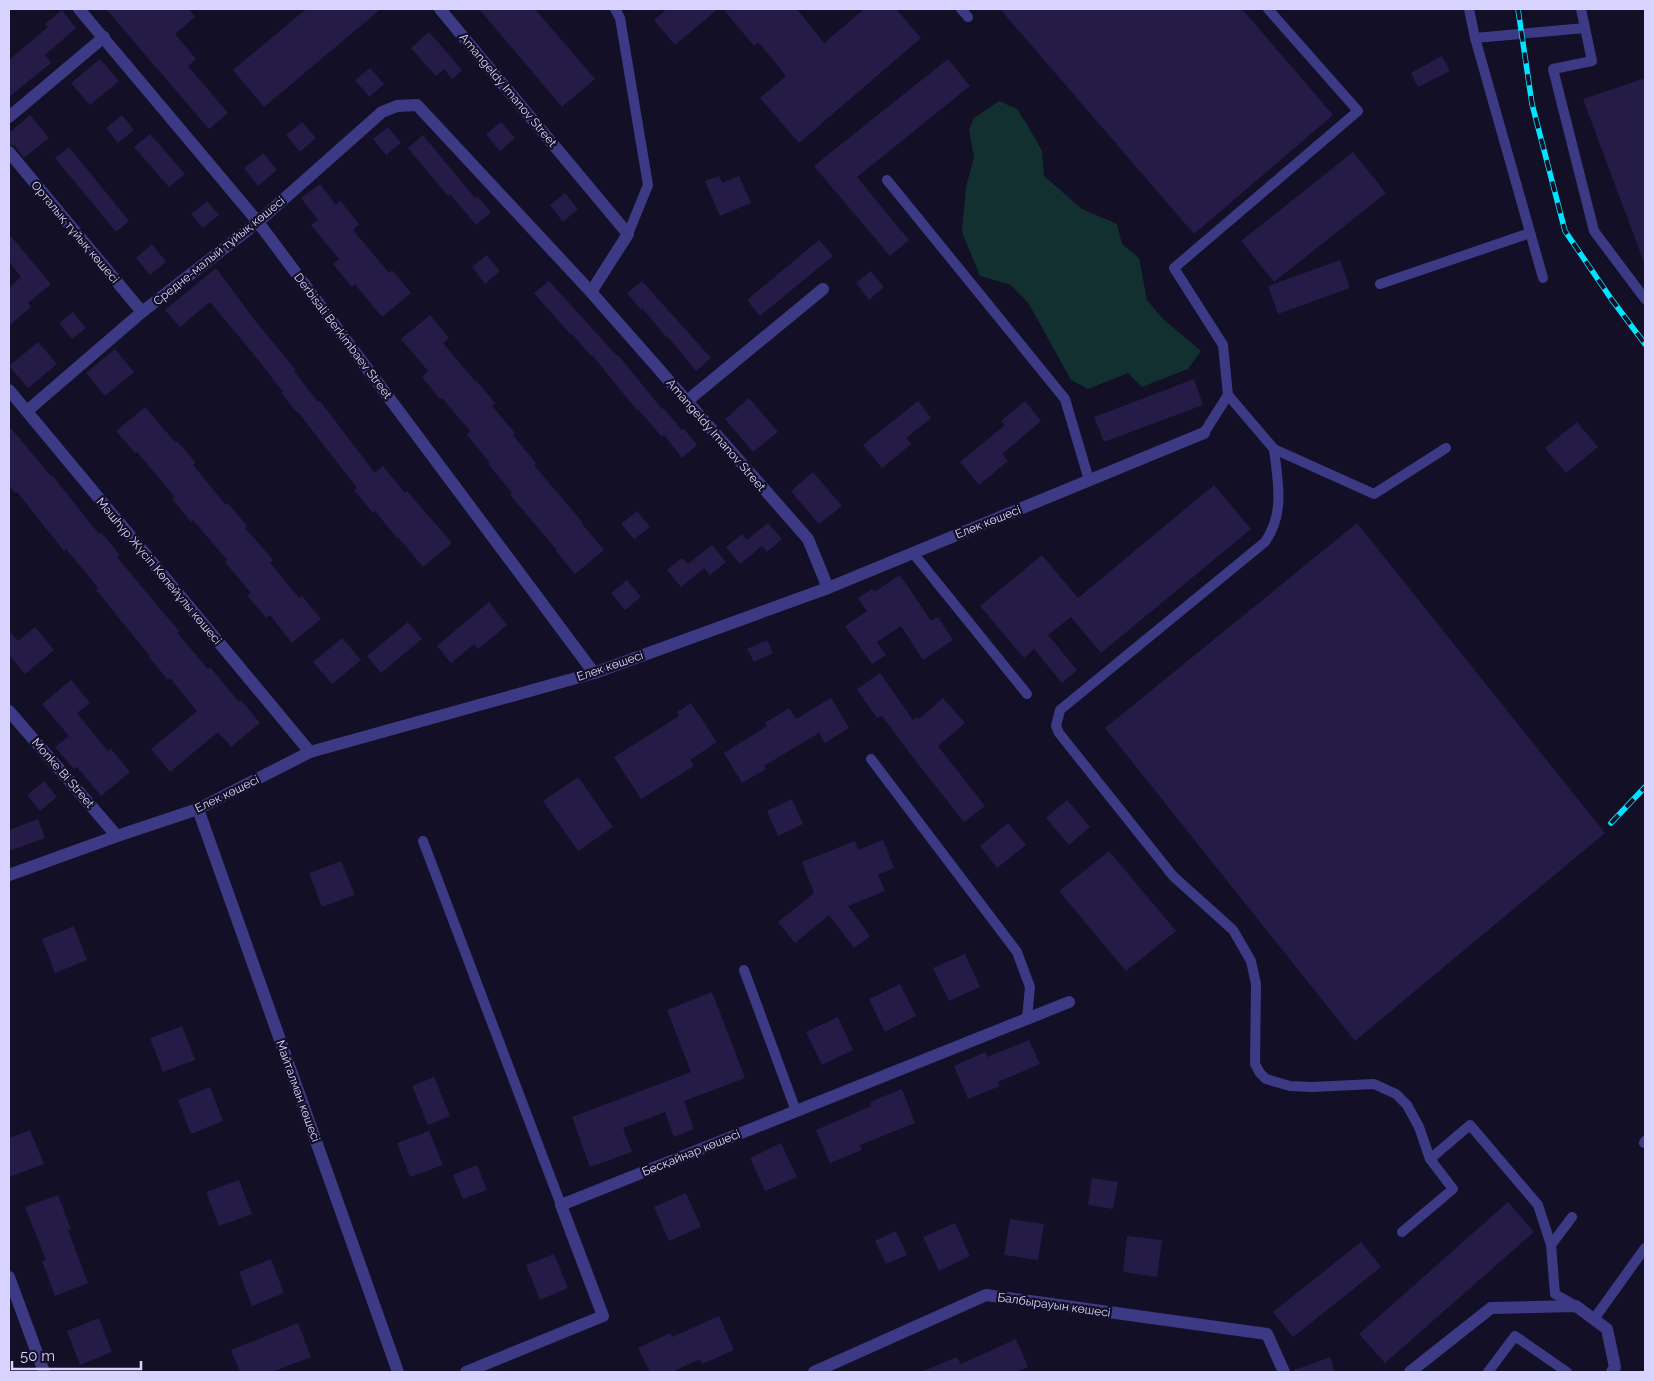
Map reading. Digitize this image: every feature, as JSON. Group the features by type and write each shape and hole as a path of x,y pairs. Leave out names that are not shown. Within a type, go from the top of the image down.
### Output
{"street":[{"name":"Derbisali Berkimbaev Street","path":"79,9 258,222 594,673"},
{"name":"Amangeldy Imanov Street","path":"440,9 628,234"},
{"path":"9,117 104,37"},
{"name":"Amangeldy Imanov Street","path":"417,105 591,292 808,539 828,588"},
{"name":"Средне-малый тұйық көшесі","path":"27,410 142,312 258,222 382,112 397,106 417,105"},
{"name":"Орталық тұйық көшесі","path":"9,152 142,312"},
{"path":"591,292 628,234"},
{"path":"687,401 823,289"},
{"name":"Мәшһүр Жүсіп Көпейұлы көшесі","path":"9,390 310,752"},
{"name":"Елек көшесі","path":"9,875 198,809 310,752 594,673 828,588 1204,433"},
{"name":"Monke Bi Street","path":"9,711 117,836"},
{"name":"Майталман көшесі","path":"198,809 398,1372"},
{"name":"Бесқайнар көшесі","path":"561,1205 1069,1002"},
{"path":"466,1372 602,1316 561,1205"},
{"path":"9,1277 44,1372"},
{"name":"Балбырауын көшесі","path":"814,1372 986,1295 1267,1334 1284,1372"},
{"path":"1410,1372 1491,1308 1576,1306 1607,1329 1615,1367 1612,1372"}],"lane":[{"path":"615,9 620,18 648,185 628,234"},
{"path":"961,9 968,17"},
{"path":"1268,9 1358,111 1174,268 1223,345 1228,395 1274,449 1374,494 1446,448"},
{"path":"1469,9 1475,38 1543,278"},
{"path":"1581,9 1592,60 1553,69 1594,231 1645,299"},
{"path":"1475,38 1585,28"},
{"path":"887,180 1065,399 1089,480"},
{"path":"1380,284 1530,233"},
{"path":"1204,433 1228,395"},
{"path":"1274,449 1279,507 1272,531 1264,542 1060,710 1056,726 1059,733 1173,876 1233,930 1251,961 1256,984 1255,1064 1260,1073 1266,1079 1290,1086 1312,1087 1374,1084 1396,1094 1407,1105 1419,1127 1430,1158 1453,1189 1402,1232"},
{"path":"913,553 1027,694"},
{"path":"871,759 1017,952 1030,987 1027,1019"},
{"path":"423,842 561,1205"},
{"path":"744,970 796,1111"},
{"path":"1430,1158 1470,1125 1538,1205 1551,1245 1555,1294 1576,1306"},
{"path":"1551,1245 1572,1217"},
{"path":"1594,1319 1645,1248"},
{"path":"1488,1372 1515,1336 1567,1372"}],"green space":[{"path":"999,101 1017,109 1028,126 1042,151 1044,176 1082,209 1117,224 1122,244 1139,258 1147,300 1163,319 1201,351 1188,369 1142,387 1128,373 1088,389 1071,380 1029,304 1011,285 980,276 962,232 966,187 974,157 969,130 974,118"}],"building":[{"path":"106,9 189,9 195,17 175,34 196,59 188,66 228,113 209,129"},
{"path":"306,9 381,9 264,107 233,70"},
{"path":"479,9 535,9 595,79 562,107"},
{"path":"667,9 718,9 675,45 654,20"},
{"path":"723,9 797,9 824,43 864,9 896,9 921,38 799,143 760,98 786,76 758,42 754,46"},
{"path":"1000,9 1242,9 1333,115 1194,234"},
{"path":"62,10 76,28 45,55 51,63 9,97 9,60 48,27 45,24"},
{"path":"429,32 462,70 452,79 444,69 436,76 411,48"},
{"path":"1442,56 1450,71 1418,87 1411,73"},
{"path":"100,59 119,81 90,105 71,83"},
{"path":"948,59 970,86 857,177 909,240 890,256 814,166"},
{"path":"370,68 384,84 369,97 355,80"},
{"path":"1645,78 1645,262 1644,262 1583,99"},
{"path":"30,115 49,138 24,158 15,146 9,144 9,133"},
{"path":"122,115 134,130 118,143 106,128"},
{"path":"302,122 316,138 300,152 286,135"},
{"path":"501,122 515,138 500,151 486,134"},
{"path":"388,127 401,143 386,155 373,139"},
{"path":"150,134 185,174 169,187 134,147"},
{"path":"423,135 475,198 477,196 491,212 476,225 450,194 448,196 408,148"},
{"path":"69,147 129,221 116,232 55,158"},
{"path":"1353,152 1386,193 1274,282 1241,241"},
{"path":"263,153 277,170 258,186 244,168"},
{"path":"719,176 722,183 739,176 751,203 720,216 705,181"},
{"path":"320,184 336,205 340,201 359,224 353,230 389,273 392,270 411,293 382,317 355,284 352,287 333,264 339,259 311,225 318,220 301,198"},
{"path":"565,193 578,209 563,222 550,205"},
{"path":"207,201 219,215 203,228 191,214"},
{"path":"9,234 51,284 28,303 31,307 9,326 9,288 21,277 9,262"},
{"path":"819,240 833,256 760,316 747,300"},
{"path":"152,244 166,262 150,275 136,258"},
{"path":"487,255 500,271 485,284 472,267"},
{"path":"1340,260 1350,288 1278,314 1268,286"},
{"path":"216,268 253,318 296,370 294,371 318,402 320,401 375,473 383,466 405,493 407,491 452,543 423,567 375,511 373,513 354,490 357,488 281,393 283,392 251,351 210,302 180,327 165,310"},
{"path":"871,271 884,287 869,300 856,283"},
{"path":"549,281 618,355 662,409 682,430 684,429 697,445 682,458 664,435 662,437 637,410 592,355 571,335 534,293"},
{"path":"642,281 711,358 696,371 668,337 627,293"},
{"path":"73,312 86,328 72,339 59,323"},
{"path":"430,315 449,338 443,343 495,403 492,406 515,433 513,435 536,463 534,465 604,550 575,574 510,495 512,493 467,435 470,431 422,377 428,371 401,339"},
{"path":"38,342 57,364 28,388 9,366"},
{"path":"115,349 134,372 105,396 86,373"},
{"path":"1194,379 1203,405 1104,442 1094,417"},
{"path":"749,398 778,432 753,452 725,419"},
{"path":"918,401 931,418 906,438 911,444 882,468 863,445"},
{"path":"1025,401 1041,421 1002,454 1008,461 979,485 960,462 1005,425 1001,421"},
{"path":"145,407 196,463 193,465 226,505 228,503 247,526 245,528 273,560 270,563 299,598 302,596 321,619 292,643 270,615 266,618 247,595 251,593 225,562 227,560 193,520 191,522 172,499 175,497 137,452 135,453 116,431"},
{"path":"1577,422 1598,447 1566,473 1545,448"},
{"path":"9,426 52,475 99,534 101,532 120,555 117,557 179,631 177,633 208,669 210,667 239,702 241,700 260,723 231,747 218,732 170,772 151,749 197,711 170,678 168,680 149,657 96,590 98,588 66,549 64,551 17,492 15,493 9,485"},
{"path":"813,472 842,506 819,524 791,491"},
{"path":"1214,485 1251,529 1101,653 1071,617 1048,635 1077,670 1062,683 1034,649 1024,658 980,606 1042,555 1078,598"},
{"path":"637,511 650,527 634,539 621,524"},
{"path":"768,523 782,539 767,552 762,546 740,564 726,547 742,534 747,540"},
{"path":"1357,523 1605,833 1355,1041 1105,728"},
{"path":"712,545 726,562 710,575 704,568 681,587 667,570 682,558 688,564"},
{"path":"900,575 931,621 938,617 953,640 923,660 901,626 877,642 886,655 872,664 845,626 867,611 858,598 872,589 874,592"},
{"path":"627,580 641,597 625,610 611,593"},
{"path":"489,602 507,625 478,649 474,644 451,663 437,646"},
{"path":"408,622 422,639 381,673 367,656"},
{"path":"35,627 54,650 25,674 9,655 9,631 18,641"},
{"path":"342,638 361,660 332,684 313,662"},
{"path":"767,640 773,653 754,662 747,649"},
{"path":"880,673 913,720 917,717 919,719 943,698 965,723 938,746 985,806 964,822 882,716 877,718 857,689"},
{"path":"71,680 90,703 77,713 108,751 111,749 130,772 101,796 77,767 74,769 55,747 69,736 42,704"},
{"path":"831,698 849,728 825,743 819,733 764,766 766,769 742,783 724,753 767,726 765,723 789,708 796,719"},
{"path":"691,703 717,742 690,760 694,766 641,799 614,757 679,716 677,712"},
{"path":"578,777 613,827 578,851 543,801"},
{"path":"44,781 57,797 40,811 27,795"},
{"path":"792,799 803,824 778,836 767,811"},
{"path":"1067,800 1090,827 1069,845 1046,818"},
{"path":"38,819 45,838 9,851 9,830"},
{"path":"1008,823 1026,845 997,868 980,846"},
{"path":"883,840 894,868 878,875 885,891 848,906 870,936 854,948 829,915 795,943 778,922 814,893 802,862 855,841 858,850"},
{"path":"1109,851 1176,931 1126,971 1059,891"},
{"path":"341,861 355,895 322,907 309,873"},
{"path":"74,926 87,960 55,973 42,939"},
{"path":"965,954 980,987 949,1001 933,968"},
{"path":"900,984 916,1016 885,1032 869,999"},
{"path":"712,992 745,1078 684,1101 694,1129 674,1137 665,1112 623,1128 632,1152 590,1167 572,1117 691,1072 667,1010"},
{"path":"838,1017 853,1050 822,1065 806,1032"},
{"path":"182,1026 195,1060 163,1072 150,1038"},
{"path":"1029,1040 1040,1064 998,1082 1000,1086 968,1099 954,1066 985,1052 987,1057"},
{"path":"434,1077 450,1116 428,1125 412,1086"},
{"path":"210,1087 223,1121 191,1134 178,1100"},
{"path":"902,1089 915,1123 860,1145 862,1150 830,1163 816,1130 871,1106 870,1102"},
{"path":"30,1130 44,1164 9,1177 9,1138"},
{"path":"429,1131 443,1165 410,1177 397,1143"},
{"path":"781,1143 797,1177 765,1191 750,1158"},
{"path":"477,1165 487,1190 463,1199 453,1175"},
{"path":"1092,1178 1118,1182 1113,1209 1088,1205"},
{"path":"239,1180 252,1214 219,1226 206,1192"},
{"path":"686,1193 701,1227 669,1241 654,1207"},
{"path":"58,1195 71,1229 68,1230 88,1283 55,1296 42,1261 46,1260 25,1207"},
{"path":"1508,1202 1534,1232 1385,1363 1359,1334"},
{"path":"1010,1219 1044,1224 1038,1260 1004,1255"},
{"path":"955,1223 970,1256 939,1271 923,1237"},
{"path":"896,1231 907,1255 886,1264 875,1241"},
{"path":"1127,1236 1162,1240 1157,1277 1123,1272"},
{"path":"1361,1242 1381,1267 1293,1337 1273,1312"},
{"path":"554,1254 568,1288 540,1300 526,1265"},
{"path":"271,1259 284,1293 252,1306 239,1272"},
{"path":"719,1316 734,1350 702,1364 700,1359 672,1372 650,1372 638,1348 670,1333 672,1337"},
{"path":"99,1318 112,1352 80,1365 67,1331"},
{"path":"298,1323 311,1357 272,1372 240,1372 231,1350"},
{"path":"1016,1339 1028,1367 1016,1372 921,1372 957,1357 961,1364"},
{"path":"1330,1357 1335,1372 1292,1372 1292,1371"}],"railway":[{"path":"1518,9 1532,104 1565,231 1612,300 1645,344"},
{"path":"1611,823 1645,787"}]}
